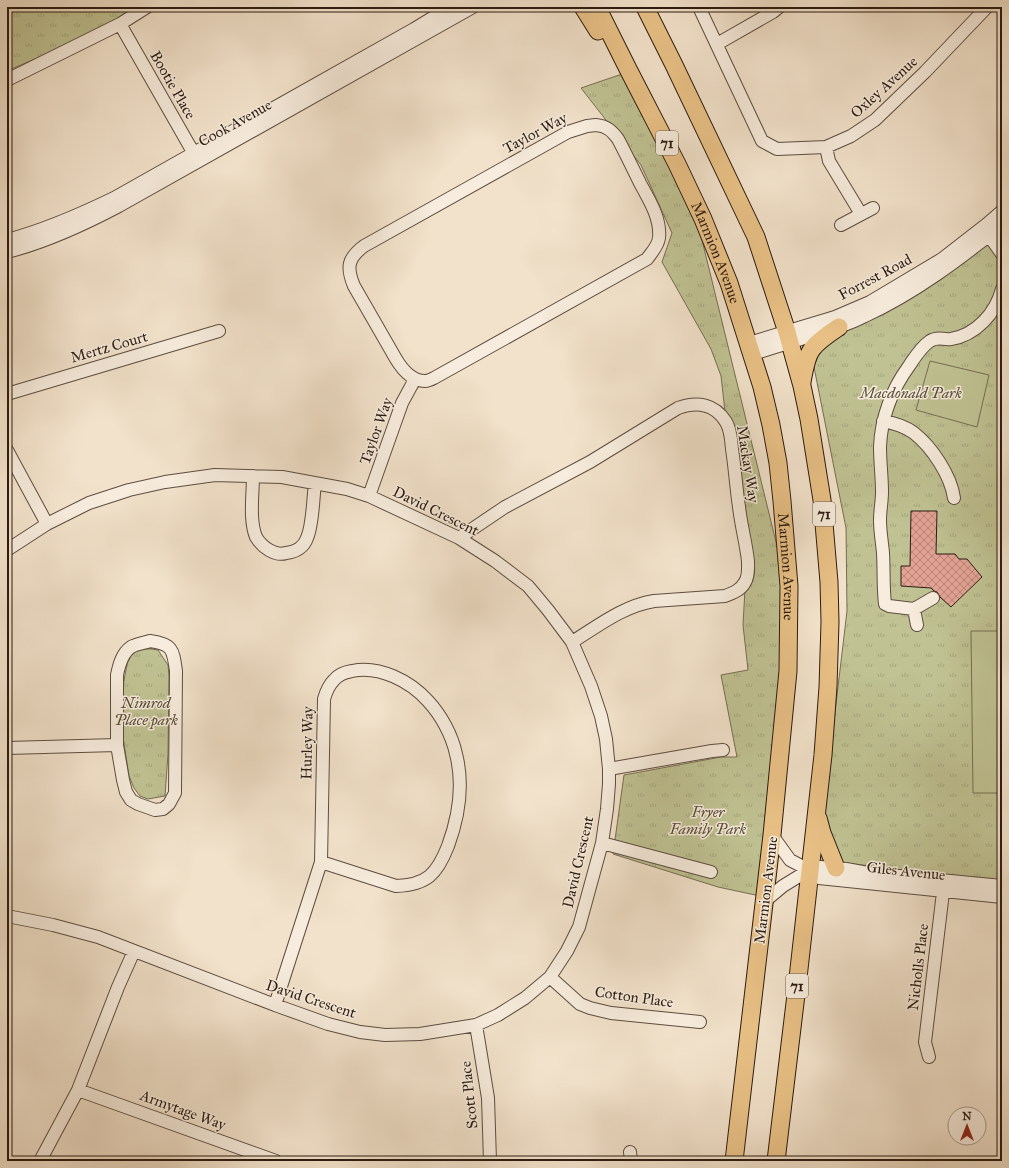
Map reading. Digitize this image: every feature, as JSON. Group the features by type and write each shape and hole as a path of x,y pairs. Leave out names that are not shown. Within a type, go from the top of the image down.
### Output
{"highway":[{"path":"583,7 593,21 612,56 622,68 628,69"},
{"name":"Marmion Avenue","path":"597,7 677,164 703,219 729,282 762,387 778,463 789,586 788,671 765,901 734,1161"},
{"name":"71","path":"645,7 756,237 802,386 809,418 822,500 829,582 830,622 828,687 823,755 776,1161"},
{"path":"802,386 806,362 812,349 823,338 840,327"},
{"path":"816,810 822,833 836,868"}],"street":[{"path":"7,80 120,24 147,7"},
{"name":"Cook Avenue","path":"7,252 54,237 86,224 161,184 196,157 258,118 450,7"},
{"name":"Cook Avenue","path":"7,240 67,221 196,157 473,7"},
{"name":"Oxley Avenue","path":"699,7 762,141 777,149 826,147 851,136 875,120 925,72 987,7"},
{"path":"716,44 773,12 778,7"},
{"name":"Bootie Place","path":"120,24 196,157"},
{"name":"Taylor Way","path":"596,125 604,126 610,130 618,139 655,212 659,230 659,239 657,246 652,253 647,259 434,378 425,381 416,379 407,374 401,367 354,286 349,268 355,253 364,246 568,132 582,127 596,125"},
{"path":"826,147 829,161 861,214"},
{"path":"841,225 873,208"},
{"name":"Forrest Road","path":"751,348 788,337 840,327 891,303 965,254 986,232 1002,211"},
{"name":"Forrest Road","path":"788,337 870,302 986,232 1002,225"},
{"path":"986,232 1002,254"},
{"path":"933,598 914,609 889,606 885,604 880,530 882,492 880,446 883,421 888,401 905,370 922,348 930,341 937,338 949,339 960,337 971,332 981,324 991,312 1000,296 1002,289"},
{"name":"Mertz Court","path":"7,394 220,331"},
{"name":"Taylor Way","path":"369,496 402,404 416,379"},
{"name":"Mackay Way","path":"460,538 505,507 590,462 678,408 685,405 695,404 703,405 716,411 726,423 730,431 739,507 748,562 746,582 741,588 726,596 643,603 622,611 572,642"},
{"path":"883,421 896,423 914,433 924,443 934,454 949,480 954,498"},
{"path":"7,450 47,524"},
{"name":"David Crescent","path":"7,550 47,524 89,503 136,488 165,482 215,475 282,477 347,489 369,496 460,538 495,561 528,586 572,642 591,686 601,716 606,739 609,769 607,809 602,843 579,927 567,951 550,977 525,998 498,1015 476,1025 420,1034 385,1035 360,1032 328,1024 134,952 98,937 53,925 7,916"},
{"path":"253,476 253,524 257,537 264,546 273,553 284,554 302,547 307,538 310,527 315,483"},
{"path":"914,609 917,625"},
{"path":"150,641 160,642 168,646 173,654 176,671 174,793 169,804 163,809 155,810 131,800 126,792 122,780 116,745 117,675 124,653 131,646 150,641"},
{"name":"Hurley Way","path":"275,1004 321,862 324,699 328,688 334,679 344,673 357,670 367,670 389,674 403,681 428,701 450,735 460,770 458,813 451,837 437,869 429,877 408,886 396,886 321,862"},
{"path":"7,748 116,745"},
{"path":"609,769 723,750"},
{"name":"Giles Avenue","path":"772,835 790,860 809,870 819,878 944,886 1002,886"},
{"path":"602,843 712,872"},
{"name":"Giles Avenue","path":"765,901 783,886 809,870 820,867 868,873 1002,897"},
{"name":"Nicholls Place","path":"929,1057 925,1042 944,886"},
{"path":"40,1161 78,1090 118,987 134,952"},
{"name":"Cotton Place","path":"550,977 580,1004 590,1008 611,1012 700,1022"},
{"name":"Scott Place","path":"476,1025 488,1098 490,1161"},
{"name":"Armytage Way","path":"78,1090 276,1161"}],"green space":[{"path":"7,7 139,7 79,40 7,71"},
{"name":"Fryer Family Park","path":"625,73 700,232 789,595 760,896 718,887 613,854 624,775 721,757 737,757 721,675 748,670 743,625 745,589 721,376 711,349 662,262 672,233 641,165 581,88"},
{"name":"Macdonald Park","path":"1002,225 1002,882 846,863 817,864 847,611 846,528 809,342"},
{"path":"930,361 989,375 977,427 916,410"},
{"path":"971,631 1002,631 1002,793 973,793"},
{"name":"Nimrod Place park","path":"141,649 158,650 168,665 169,676 168,754 165,796 148,799 140,796 134,788 129,776 123,737 123,686 127,664 132,654"}],"building":[{"path":"911,511 937,511 936,554 955,554 959,559 967,559 982,577 951,607 940,597 937,592 931,588 901,586 901,566 910,566"}]}
